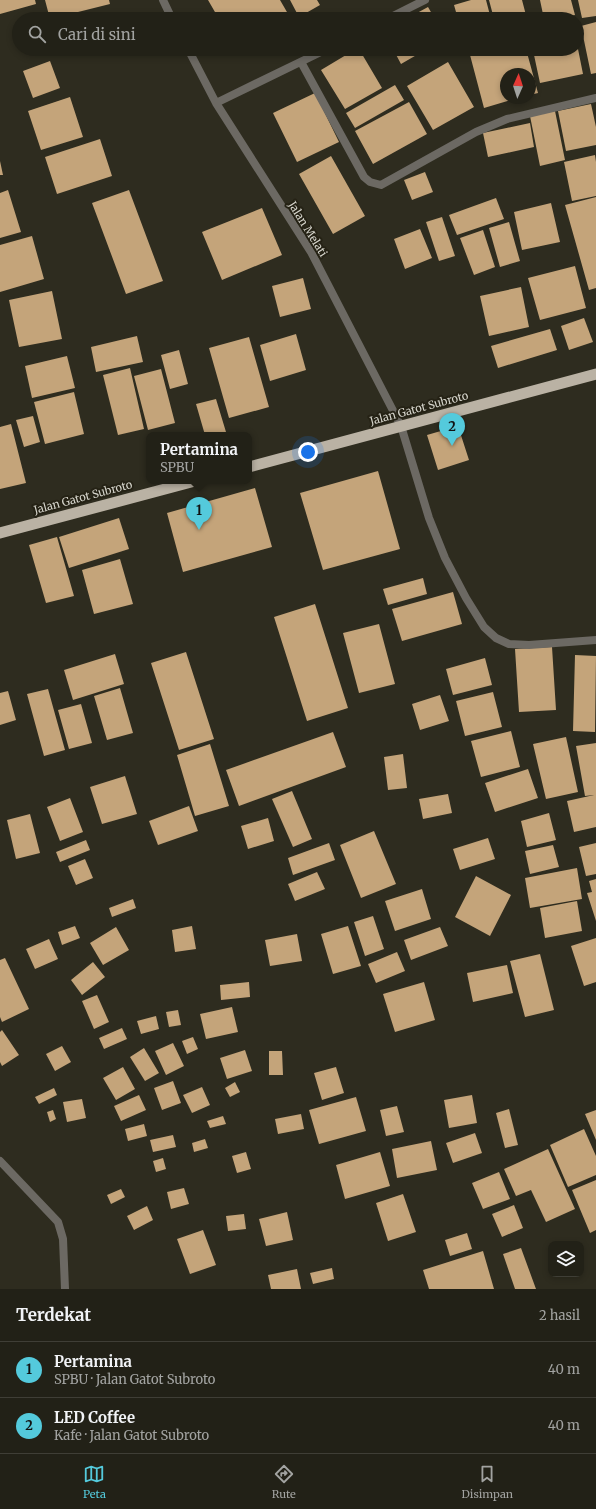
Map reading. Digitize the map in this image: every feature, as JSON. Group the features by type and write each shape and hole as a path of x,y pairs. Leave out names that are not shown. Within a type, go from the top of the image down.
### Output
{"highway":[{"name":"Jalan Gatot Subroto","path":"252,466 596,374"},
{"name":"Jalan Gatot Subroto","path":"0,533 184,484"}],"street":[{"path":"163,0 169,12"},
{"path":"401,12 425,0"},
{"name":"Jalan Melati","path":"192,56 216,103 311,252 401,426 429,518 445,558 466,598 484,627 496,638 509,644 529,645 596,640"},
{"path":"216,103 313,56"},
{"path":"301,62 364,177 370,182 381,185 476,132 507,119 596,98"},
{"path":"0,1161 58,1222 63,1240 66,1289"}],"building":[{"path":"0,0 35,0 36,4 0,14"},
{"path":"45,0 109,0 110,4 78,12 48,12"},
{"path":"208,0 280,0 287,12 215,12"},
{"path":"290,0 317,0 320,5 308,12 296,12"},
{"path":"471,0 486,0 489,12 456,12 454,5"},
{"path":"489,0 522,0 525,12 492,12"},
{"path":"540,0 571,0 574,12 543,12"},
{"path":"578,0 596,0 596,16 584,18 584,12 581,12"},
{"path":"428,7 431,12 419,12"},
{"path":"596,22 596,73 591,74 584,40 584,25"},
{"path":"344,56 363,56 382,88 345,109 321,70"},
{"path":"397,56 415,56 401,64"},
{"path":"470,56 528,56 531,68 500,68 500,103 484,108"},
{"path":"534,56 579,56 583,74 540,83"},
{"path":"50,61 60,88 33,98 23,71"},
{"path":"448,62 474,107 433,130 407,86"},
{"path":"395,85 404,100 355,128 346,113"},
{"path":"315,93 339,142 297,162 273,113"},
{"path":"70,97 83,137 41,150 28,111"},
{"path":"409,102 427,134 373,164 355,131"},
{"path":"591,104 596,127 596,145 566,151 558,111"},
{"path":"555,111 565,160 540,166 530,116"},
{"path":"530,123 534,147 488,157 483,133"},
{"path":"100,139 112,176 57,194 45,157"},
{"path":"595,155 596,196 572,201 564,162"},
{"path":"331,156 365,216 333,234 299,174"},
{"path":"0,161 3,175 0,175"},
{"path":"425,172 433,192 412,200 404,180"},
{"path":"8,190 21,232 0,238 0,193"},
{"path":"129,190 163,281 126,294 92,203"},
{"path":"596,197 596,288 589,290 565,205"},
{"path":"496,198 504,219 457,235 449,215"},
{"path":"551,203 560,242 522,250 514,212"},
{"path":"262,208 282,255 222,280 202,232"},
{"path":"442,217 455,256 439,261 426,222"},
{"path":"509,222 520,261 500,267 489,228"},
{"path":"420,229 432,258 405,269 394,239"},
{"path":"483,230 495,267 474,275 460,238"},
{"path":"32,236 44,279 0,292 0,245"},
{"path":"575,266 586,308 540,320 528,278"},
{"path":"303,278 311,309 280,317 272,286"},
{"path":"521,287 529,327 489,336 480,296"},
{"path":"52,291 62,339 19,347 9,300"},
{"path":"584,318 593,342 569,350 561,326"},
{"path":"550,329 557,350 498,368 491,346"},
{"path":"296,334 306,370 270,381 260,345"},
{"path":"137,336 143,362 96,372 91,347"},
{"path":"249,337 269,407 229,418 209,348"},
{"path":"179,350 188,384 170,389 161,355"},
{"path":"67,356 75,388 32,398 25,366"},
{"path":"130,368 144,429 118,435 103,375"},
{"path":"161,369 175,423 148,430 134,376"},
{"path":"74,392 84,434 45,444 34,402"},
{"path":"216,399 226,432 204,432 196,404"},
{"path":"33,416 40,442 24,447 16,420"},
{"path":"11,424 26,483 0,489 0,427"},
{"path":"458,426 469,460 438,470 427,435"},
{"path":"378,471 400,549 323,570 300,493"},
{"path":"255,488 272,547 183,572 167,513"},
{"path":"119,518 129,549 69,568 59,537"},
{"path":"57,537 74,596 46,603 29,545"},
{"path":"120,559 133,604 94,614 82,570"},
{"path":"423,578 427,594 388,605 383,589"},
{"path":"453,592 462,624 402,641 392,609"},
{"path":"315,604 348,708 307,721 274,617"},
{"path":"379,624 395,684 359,693 343,633"},
{"path":"552,647 556,710 519,712 515,649"},
{"path":"186,652 214,739 179,750 151,663"},
{"path":"115,654 124,684 73,700 64,670"},
{"path":"575,655 596,656 595,732 573,731"},
{"path":"485,658 492,685 453,695 446,669"},
{"path":"120,688 133,733 107,740 94,696"},
{"path":"48,689 65,750 44,756 27,694"},
{"path":"8,691 16,720 0,725 0,693"},
{"path":"493,692 502,727 465,736 456,701"},
{"path":"440,695 449,721 420,730 412,704"},
{"path":"81,704 92,743 69,749 58,710"},
{"path":"511,731 520,767 481,777 471,741"},
{"path":"333,732 346,767 239,806 226,770"},
{"path":"566,737 578,792 546,799 533,744"},
{"path":"596,743 596,827 574,832 567,801 594,795 585,796 576,746"},
{"path":"210,744 229,806 195,816 177,755"},
{"path":"403,754 407,788 388,790 384,757"},
{"path":"528,769 538,798 495,812 485,783"},
{"path":"125,776 137,814 102,824 90,787"},
{"path":"292,791 312,839 293,847 272,799"},
{"path":"448,794 452,813 423,819 419,799"},
{"path":"70,798 83,832 60,841 47,807"},
{"path":"189,806 198,831 158,845 149,821"},
{"path":"549,813 556,840 527,847 521,821"},
{"path":"30,814 40,853 16,859 7,820"},
{"path":"268,818 274,841 248,849 241,826"},
{"path":"374,831 396,884 361,898 340,845"},
{"path":"488,838 495,859 460,870 453,849"},
{"path":"86,840 90,850 60,862 56,852"},
{"path":"329,843 335,860 293,875 288,858"},
{"path":"596,843 596,874 586,876 579,847"},
{"path":"553,845 559,867 530,874 525,851"},
{"path":"85,859 93,878 76,885 68,866"},
{"path":"577,868 582,899 530,908 525,878"},
{"path":"317,872 325,889 295,901 288,884"},
{"path":"476,876 511,895 490,936 455,917"},
{"path":"596,879 596,921 587,893 592,892 589,881"},
{"path":"422,889 431,919 395,931 385,901"},
{"path":"133,899 136,908 112,917 109,908"},
{"path":"577,901 582,931 545,938 540,908"},
{"path":"373,916 384,949 365,956 354,922"},
{"path":"75,926 80,938 62,945 58,932"},
{"path":"192,926 196,949 175,952 172,930"},
{"path":"348,926 361,966 333,974 321,934"},
{"path":"116,927 129,950 103,965 90,943"},
{"path":"440,927 448,946 411,960 404,940"},
{"path":"297,934 302,961 270,966 265,940"},
{"path":"596,938 596,982 584,986 571,946"},
{"path":"49,939 58,959 35,969 26,949"},
{"path":"397,952 405,971 376,983 368,964"},
{"path":"540,954 554,1010 525,1017 510,961"},
{"path":"5,958 29,1009 2,1022 0,1017 0,960"},
{"path":"93,962 105,977 82,995 71,980"},
{"path":"507,965 513,993 473,1002 467,973"},
{"path":"249,982 250,997 221,1000 220,985"},
{"path":"424,982 435,1020 395,1032 383,994"},
{"path":"97,995 109,1022 94,1029 82,1001"},
{"path":"232,1007 238,1032 206,1039 200,1014"},
{"path":"178,1010 181,1025 169,1027 166,1012"},
{"path":"156,1016 159,1029 141,1034 137,1021"},
{"path":"122,1028 127,1039 104,1049 99,1038"},
{"path":"2,1030 19,1055 2,1066 0,1062 0,1032"},
{"path":"193,1037 198,1049 187,1054 182,1041"},
{"path":"173,1043 184,1066 166,1075 155,1051"},
{"path":"62,1046 71,1062 55,1071 46,1054"},
{"path":"144,1048 159,1073 145,1081 130,1057"},
{"path":"245,1050 252,1071 227,1079 220,1058"},
{"path":"269,1051 282,1051 283,1075 269,1075"},
{"path":"123,1067 135,1089 116,1100 103,1078"},
{"path":"336,1067 344,1093 322,1100 314,1073"},
{"path":"173,1081 181,1103 162,1110 154,1088"},
{"path":"235,1082 240,1092 230,1097 225,1088"},
{"path":"202,1087 210,1105 192,1113 183,1095"},
{"path":"54,1088 57,1095 39,1104 35,1097"},
{"path":"139,1095 146,1110 121,1121 114,1106"},
{"path":"472,1095 477,1123 449,1128 444,1100"},
{"path":"356,1097 366,1131 319,1144 309,1110"},
{"path":"82,1099 86,1118 67,1122 63,1102"},
{"path":"397,1106 404,1132 386,1136 380,1110"},
{"path":"509,1109 518,1145 505,1148 496,1113"},
{"path":"53,1110 56,1119 50,1122 47,1112"},
{"path":"596,1110 596,1140 585,1114"},
{"path":"301,1114 304,1129 278,1134 275,1119"},
{"path":"223,1116 226,1124 210,1128 207,1121"},
{"path":"144,1124 147,1136 128,1141 125,1129"},
{"path":"584,1129 596,1156 596,1175 568,1187 550,1145"},
{"path":"475,1133 482,1153 453,1163 446,1143"},
{"path":"173,1135 176,1147 153,1152 150,1140"},
{"path":"205,1139 208,1148 194,1152 192,1143"},
{"path":"431,1141 437,1170 397,1178 392,1149"},
{"path":"548,1149 575,1209 546,1222 531,1190 516,1196 504,1169"},
{"path":"246,1152 251,1169 237,1173 232,1156"},
{"path":"380,1152 390,1186 345,1199 336,1165"},
{"path":"163,1158 166,1169 156,1172 153,1161"},
{"path":"499,1172 510,1199 483,1209 472,1183"},
{"path":"596,1180 596,1230 590,1233 572,1190"},
{"path":"184,1188 189,1204 171,1209 167,1192"},
{"path":"121,1189 125,1197 111,1204 107,1195"},
{"path":"403,1194 416,1232 388,1241 376,1203"},
{"path":"514,1205 523,1228 502,1237 492,1214"},
{"path":"147,1206 153,1220 134,1230 127,1216"},
{"path":"287,1212 293,1240 266,1246 259,1219"},
{"path":"244,1214 246,1229 228,1231 226,1216"},
{"path":"203,1230 216,1265 190,1274 177,1239"},
{"path":"467,1233 472,1249 450,1256 445,1240"},
{"path":"521,1248 536,1289 515,1289 503,1254"},
{"path":"483,1251 494,1289 429,1289 423,1270"},
{"path":"332,1268 334,1279 313,1284 310,1273"},
{"path":"297,1269 301,1289 271,1289 268,1275"}],"place":[{"name":"LED Coffee","path":"452,446"},
{"name":"Pertamina","path":"199,530"}]}
